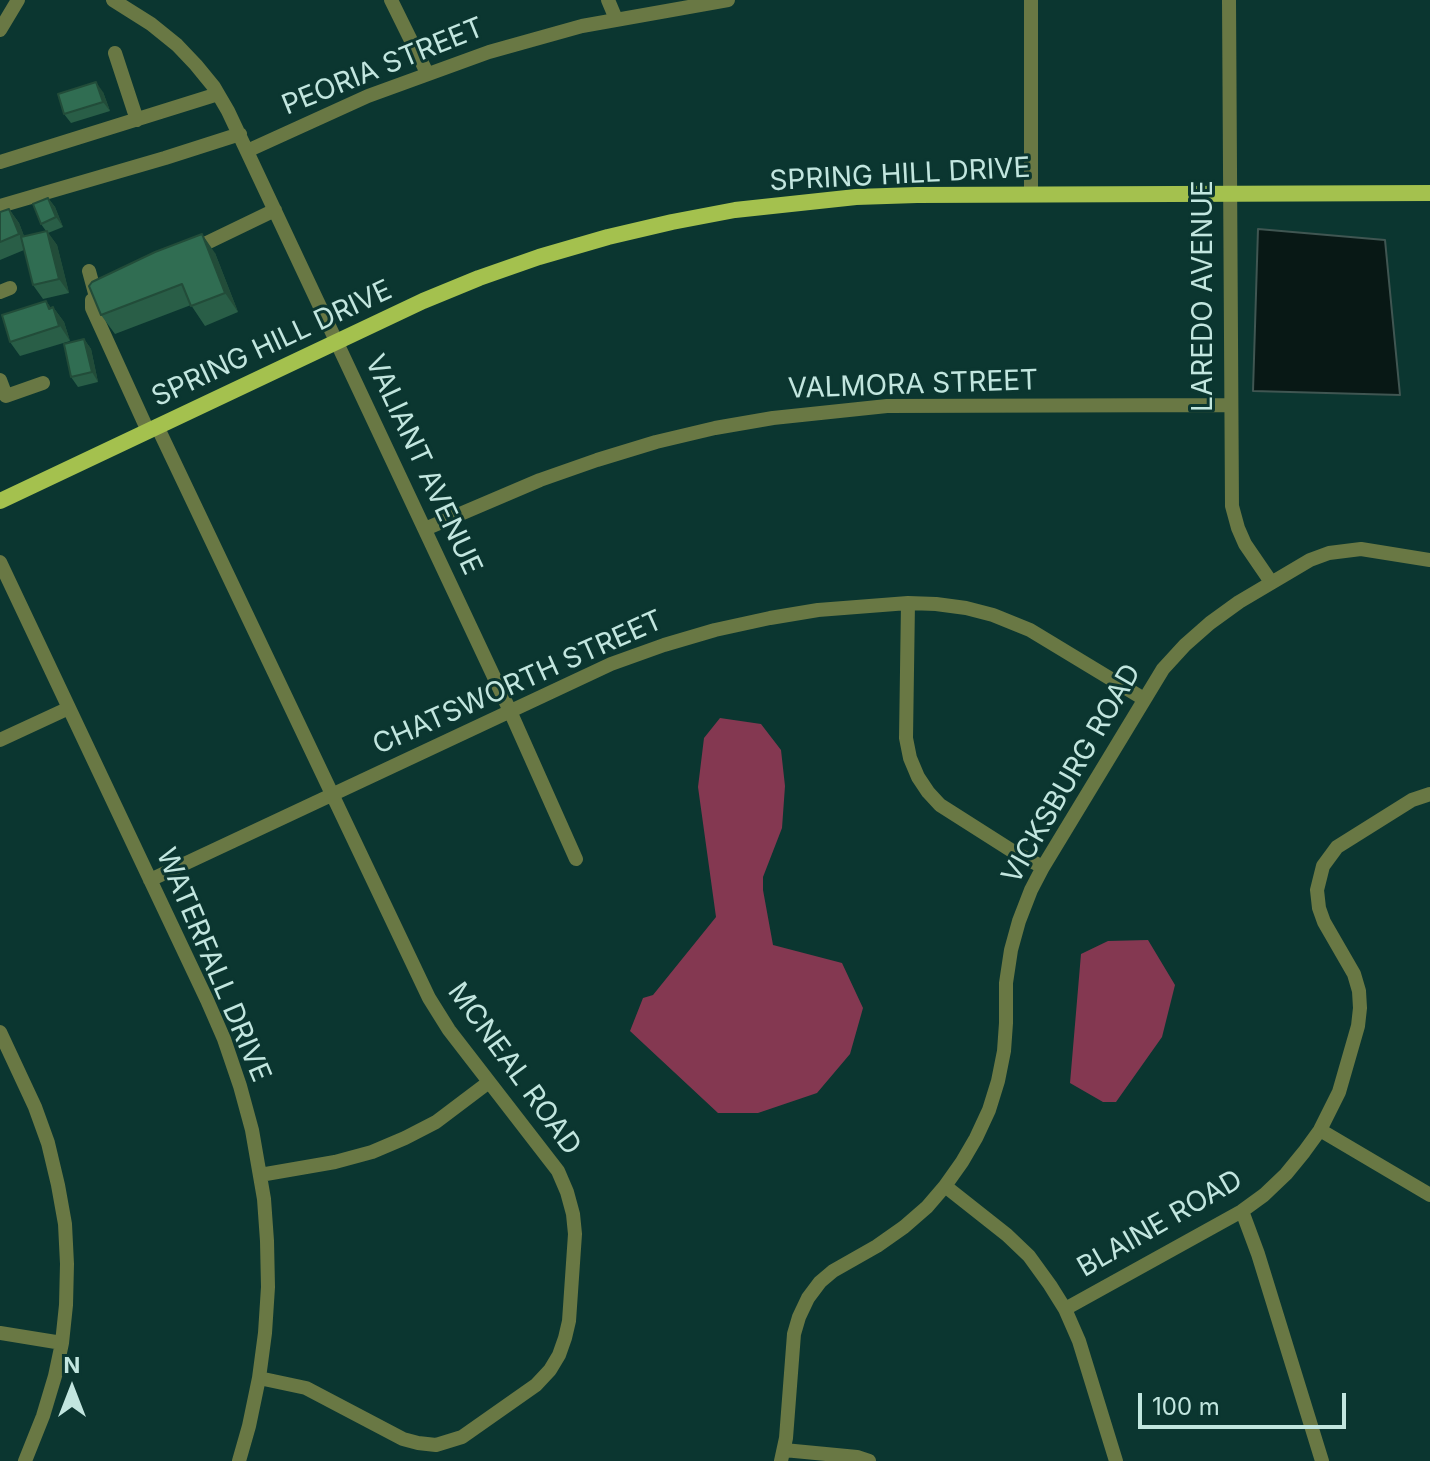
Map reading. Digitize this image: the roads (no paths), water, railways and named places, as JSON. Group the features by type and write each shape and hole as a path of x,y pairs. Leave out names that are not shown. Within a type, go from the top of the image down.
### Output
{"main road":[{"name":"SPRING HILL DRIVE","path":"0,501 423,301 539,257 672,222 735,210 856,197 1430,193"}],"street":[{"path":"0,30 18,0"},
{"name":"VALIANT AVENUE","path":"113,0 151,24 196,65 218,94 240,134 576,859"},
{"path":"391,0 427,73"},
{"path":"608,0 616,19"},
{"name":"PEORIA STREET","path":"247,151 368,96 489,52 616,19 728,0"},
{"path":"1031,0 1031,195"},
{"name":"LAREDO AVENUE","path":"1229,0 1232,506 1245,544 1271,582"},
{"path":"115,53 137,120"},
{"path":"0,162 218,94"},
{"path":"0,206 240,134"},
{"path":"175,258 275,210"},
{"name":"MCNEAL ROAD","path":"89,271 96,297 92,300 96,317 332,794 429,998 449,1030 558,1171 573,1214 575,1234 569,1321 562,1347 550,1370 536,1385 451,1442 436,1445 403,1439 306,1388 259,1378"},
{"path":"96,297 126,281"},
{"path":"0,380 6,396 43,383"},
{"name":"VALMORA STREET","path":"425,529 540,480 597,460 685,435 773,418 887,406 1230,405"},
{"name":"VICKSBURG ROAD","path":"782,1456 794,1334 808,1298 833,1271 877,1246 927,1207 945,1186 976,1138 998,1081 1005,1037 1006,983 1011,950 1031,890 1163,669 1210,623 1310,560 1329,553 1361,549 1430,560"},
{"name":"WATERFALL DRIVE","path":"0,562 224,1039 252,1130 267,1241 268,1287 259,1378 239,1461"},
{"path":"908,603 906,738 918,777 940,805 990,838 1043,867"},
{"name":"CHATSWORTH STREET","path":"150,880 611,664 715,630 770,618 818,610 908,603 966,608 1020,625 1144,699"},
{"path":"0,740 69,708"},
{"name":"BLAINE ROAD","path":"1065,1309 1242,1211 1286,1174 1320,1130 1339,1092 1358,1026 1360,1008 1354,974 1319,908 1319,878 1323,866 1337,847 1412,800 1430,794"},
{"path":"0,1032 48,1143 65,1224 66,1305 62,1343 43,1416 25,1461"},
{"path":"260,1175 372,1152 436,1122 489,1082"},
{"path":"1320,1130 1430,1195"},
{"path":"945,1186 1029,1256 1065,1309 1079,1341 1116,1461"},
{"path":"1242,1211 1322,1461"},
{"path":"0,1333 62,1343"},
{"path":"782,1456 857,1457 869,1461"}]}
